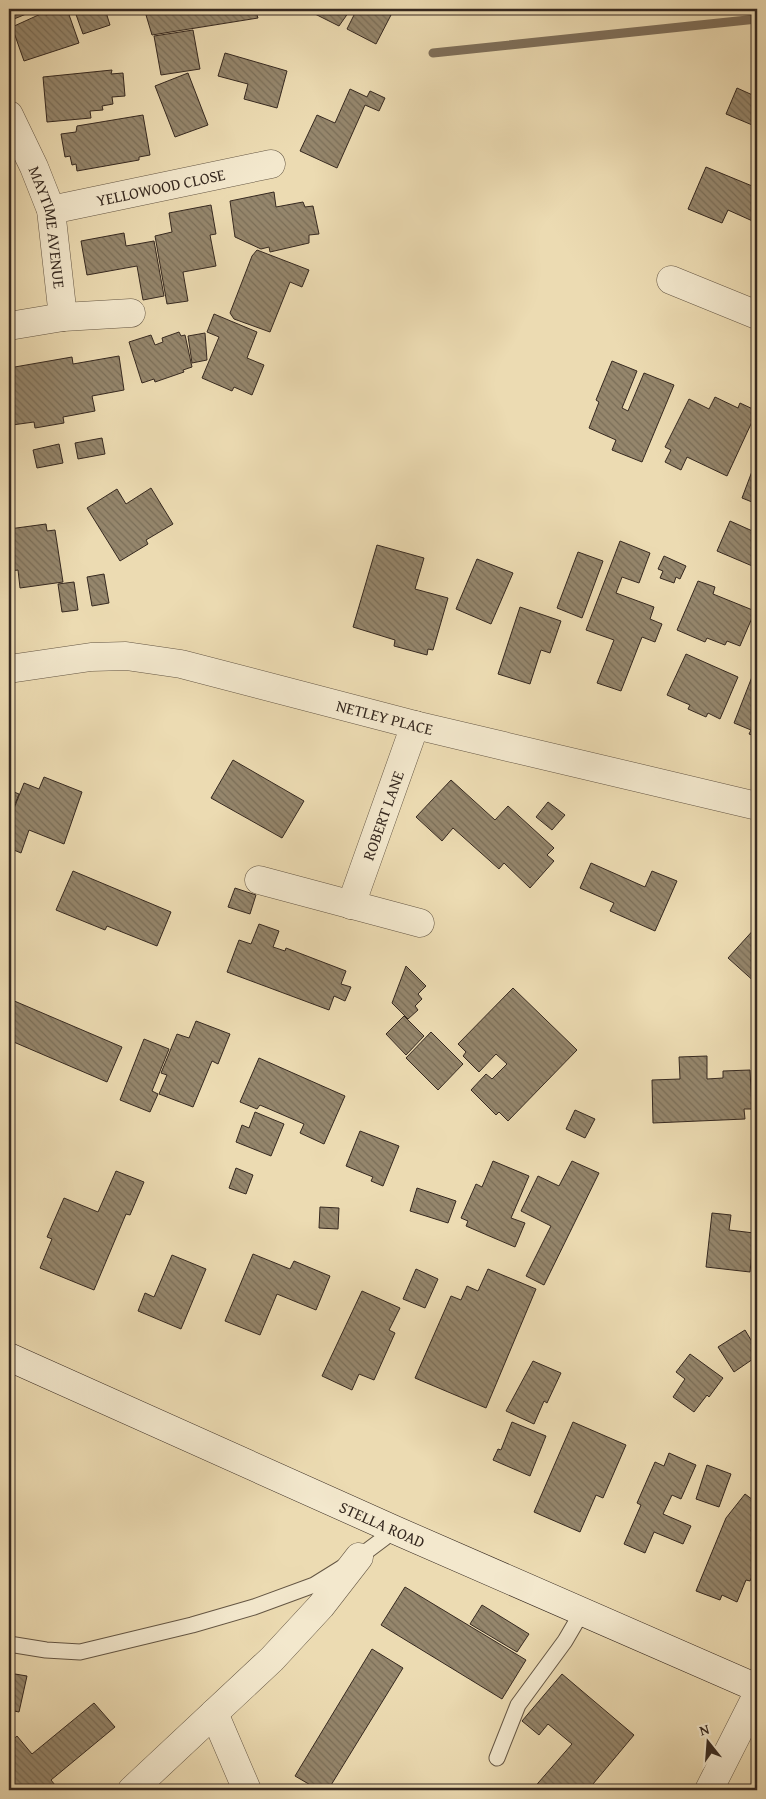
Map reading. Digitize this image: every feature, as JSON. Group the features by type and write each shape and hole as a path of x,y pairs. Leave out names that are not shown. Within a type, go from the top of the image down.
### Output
{"street":[{"name":"MAYTIME AVENUE","path":"9,115 34,167 51,210 63,317"},
{"name":"YELLOWOOD CLOSE","path":"51,210 272,164"},
{"path":"671,280 757,315"},
{"path":"9,326 63,317 131,313"},
{"name":"NETLEY PLACE","path":"9,669 91,657 126,656 181,664 414,725 757,806"},
{"name":"ROBERT LANE","path":"351,906 414,725"},
{"path":"259,880 420,923"},
{"name":"STELLA ROAD","path":"9,1358 395,1530 757,1688"},
{"path":"132,1790 272,1659 321,1606 359,1557"},
{"path":"709,1790 757,1695"},
{"path":"214,1713 247,1790"}],"lane":[{"path":"9,1644 46,1650 80,1652 192,1625 287,1596 314,1585 359,1557 395,1530"},
{"path":"497,1758 518,1705 565,1641 582,1612"}],"building":[{"path":"9,9 48,9 37,13 36,10 9,21"},
{"path":"67,9 79,43 24,61 12,27 45,12 46,15"},
{"path":"74,9 105,9 110,25 83,34"},
{"path":"159,9 255,9 258,18 152,35 146,15 160,12"},
{"path":"310,9 351,9 339,26 309,11"},
{"path":"357,9 379,9 391,15 376,44 347,29"},
{"path":"193,30 200,69 161,75 154,36"},
{"path":"225,53 287,71 277,108 244,99 248,84 218,76"},
{"path":"112,70 111,74 123,73 125,96 112,97 113,104 102,106 103,110 90,111 91,118 47,122 43,77"},
{"path":"188,73 208,125 175,137 155,86"},
{"path":"737,88 757,97 757,127 726,114"},
{"path":"350,89 367,97 370,91 385,98 379,111 365,105 337,168 300,151 317,115 335,123"},
{"path":"143,115 150,155 139,157 139,160 77,171 76,164 72,165 70,156 65,157 61,134 76,132 77,126"},
{"path":"706,167 757,188 757,223 728,210 722,223 688,209"},
{"path":"274,192 276,207 303,202 305,207 313,206 319,234 309,235 309,243 270,252 269,247 261,249 235,237 230,201"},
{"path":"211,205 216,234 210,235 216,266 183,272 188,301 167,304 155,236 172,232 169,213"},
{"path":"124,233 126,246 154,241 164,296 143,300 137,266 87,275 81,241"},
{"path":"257,250 309,270 302,287 290,282 270,332 234,319 230,313 252,256"},
{"path":"214,314 257,332 247,358 264,365 252,395 234,387 232,391 202,378 219,337 207,332"},
{"path":"179,332 181,336 185,335 192,367 183,370 184,372 155,382 154,379 142,383 129,342 151,335 155,345 163,342 162,338"},
{"path":"205,333 207,360 192,363 188,336"},
{"path":"119,356 124,390 92,396 95,411 63,417 64,423 35,428 34,422 12,425 9,407 9,368 72,357 73,364"},
{"path":"612,361 637,371 622,408 628,411 644,373 674,385 642,462 612,450 616,440 589,428 599,402 596,400"},
{"path":"715,397 738,408 740,403 757,411 727,476 687,457 681,470 665,462 671,450 665,447 689,399 709,409"},
{"path":"102,438 105,454 78,459 75,443"},
{"path":"59,444 63,463 37,468 33,450"},
{"path":"757,458 757,504 742,498"},
{"path":"151,488 173,524 146,540 148,544 120,561 87,508 117,489 126,504"},
{"path":"730,521 757,533 757,568 717,551"},
{"path":"46,524 47,531 55,530 63,582 20,588 18,570 10,571 11,577 9,577 9,529"},
{"path":"620,541 650,553 639,583 622,577 616,593 654,607 650,619 662,624 655,642 642,637 621,691 597,683 614,640 586,630"},
{"path":"377,545 424,558 415,589 448,598 433,650 428,649 427,655 394,646 395,640 353,627"},
{"path":"578,552 603,561 582,618 557,608"},
{"path":"664,556 686,566 680,579 676,577 674,583 660,578 663,571 658,569"},
{"path":"477,559 513,573 491,624 456,609"},
{"path":"104,574 109,603 92,606 87,577"},
{"path":"698,581 715,587 713,594 755,611 740,646 727,641 725,645 707,638 705,642 677,630"},
{"path":"74,582 78,610 62,612 58,584"},
{"path":"520,607 561,621 550,653 541,650 530,684 498,674"},
{"path":"686,654 738,677 720,719 708,713 706,717 688,709 690,705 667,695"},
{"path":"757,664 757,737 749,734 751,730 734,723"},
{"path":"233,760 304,801 282,838 211,798"},
{"path":"44,777 82,792 64,844 29,830 21,853 9,848 9,821 24,783 39,789"},
{"path":"451,780 495,820 508,806 554,848 547,855 554,861 530,888 504,863 499,869 453,828 442,841 416,817"},
{"path":"9,790 19,794 9,819"},
{"path":"548,802 565,815 552,830 536,817"},
{"path":"591,863 645,887 652,871 677,881 655,931 610,911 614,903 580,888"},
{"path":"73,871 171,912 157,946 107,926 105,930 56,910"},
{"path":"235,888 256,895 250,914 228,907"},
{"path":"259,924 279,931 273,947 285,951 286,948 346,971 341,984 351,987 345,1001 334,996 329,1010 227,972 239,940 251,944"},
{"path":"757,926 757,984 728,958"},
{"path":"406,966 426,986 418,994 422,999 415,1006 418,1010 408,1019 392,1003"},
{"path":"513,988 577,1050 508,1121 499,1112 496,1115 471,1090 486,1074 492,1079 507,1064 496,1054 479,1072 463,1056 466,1052 458,1044"},
{"path":"12,1000 122,1047 107,1082 9,1040 9,1008"},
{"path":"404,1016 424,1036 406,1055 386,1034"},
{"path":"196,1021 230,1034 218,1064 212,1061 193,1107 159,1094 167,1075 161,1073 177,1034 189,1038"},
{"path":"431,1032 463,1064 438,1090 406,1058"},
{"path":"144,1039 169,1049 152,1091 158,1094 150,1112 120,1100"},
{"path":"707,1056 707,1079 723,1078 723,1071 750,1070 752,1109 744,1109 745,1119 653,1123 652,1080 680,1079 679,1057"},
{"path":"259,1058 345,1096 324,1144 300,1133 304,1124 260,1105 257,1109 240,1102"},
{"path":"575,1110 595,1119 585,1138 566,1129"},
{"path":"255,1112 284,1124 271,1156 236,1142 242,1125 249,1128"},
{"path":"360,1131 399,1146 383,1186 371,1181 373,1177 346,1166"},
{"path":"493,1161 529,1176 511,1218 525,1223 515,1247 466,1226 468,1221 461,1218 476,1184 482,1187"},
{"path":"572,1161 599,1173 544,1285 526,1276 551,1226 521,1211 538,1176 559,1186"},
{"path":"236,1168 253,1175 246,1194 229,1188"},
{"path":"116,1171 144,1182 130,1215 126,1214 94,1290 40,1268 52,1239 47,1237 64,1198 98,1212"},
{"path":"417,1188 456,1201 448,1223 410,1211"},
{"path":"320,1207 339,1208 338,1229 319,1228"},
{"path":"712,1213 731,1215 729,1230 754,1233 750,1272 706,1267"},
{"path":"253,1254 290,1269 294,1261 330,1276 316,1310 277,1294 260,1335 225,1321"},
{"path":"172,1255 206,1269 181,1329 138,1311 145,1293 154,1297"},
{"path":"416,1269 438,1279 425,1308 403,1299"},
{"path":"488,1269 536,1289 486,1408 415,1378 451,1296 461,1300 467,1286 478,1291"},
{"path":"362,1291 400,1308 389,1330 395,1333 374,1380 359,1374 352,1390 322,1376"},
{"path":"745,1330 757,1350 757,1366 753,1359 734,1372 718,1347"},
{"path":"690,1354 723,1378 709,1397 707,1395 694,1412 673,1397 685,1379 676,1372"},
{"path":"533,1361 561,1373 547,1403 544,1401 534,1424 506,1411"},
{"path":"512,1422 546,1436 530,1476 493,1460 498,1449 501,1450"},
{"path":"573,1422 626,1445 603,1498 596,1495 580,1532 534,1512"},
{"path":"669,1453 696,1465 681,1499 672,1495 663,1514 691,1526 683,1544 654,1532 645,1553 624,1544 641,1505 637,1503 655,1462 664,1466"},
{"path":"707,1465 731,1474 719,1507 696,1499"},
{"path":"745,1494 757,1503 757,1563 750,1581 746,1580 737,1602 722,1595 720,1600 696,1591 726,1518"},
{"path":"405,1587 526,1660 502,1699 381,1625"},
{"path":"482,1605 529,1634 517,1652 470,1624"},
{"path":"372,1649 403,1668 328,1790 319,1790 295,1776"},
{"path":"9,1673 27,1676 19,1712 9,1710"},
{"path":"562,1674 634,1735 588,1790 532,1790 572,1744 548,1724 539,1735 522,1721"},
{"path":"94,1703 115,1727 51,1780 59,1790 9,1790 9,1743 17,1736 32,1754"}],"waterway":[{"path":"433,53 757,19"}]}
